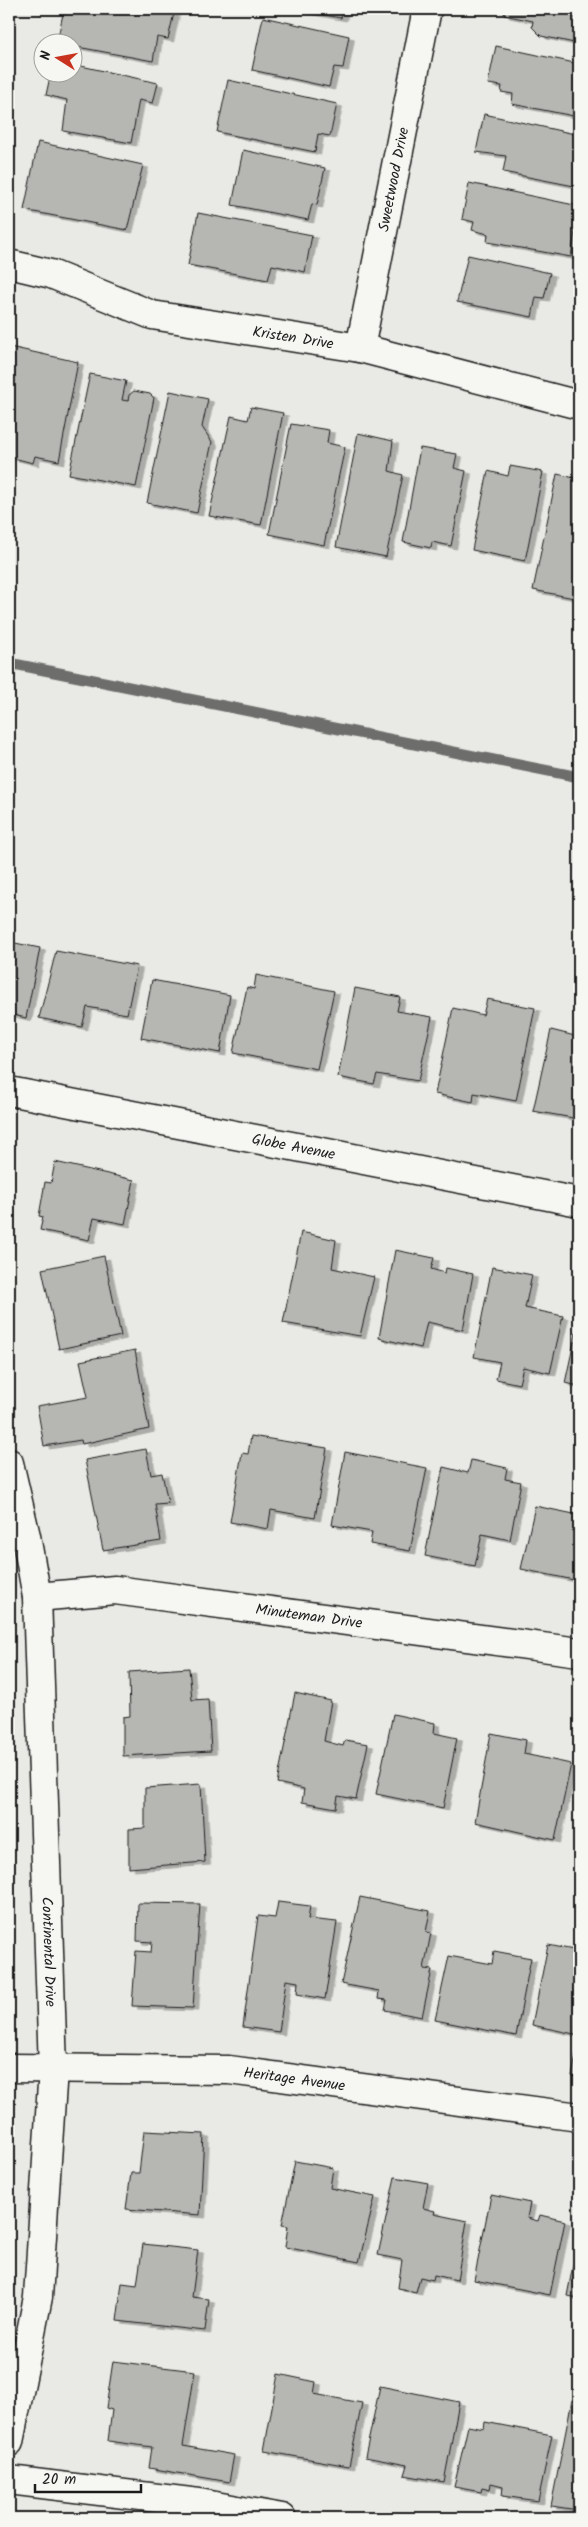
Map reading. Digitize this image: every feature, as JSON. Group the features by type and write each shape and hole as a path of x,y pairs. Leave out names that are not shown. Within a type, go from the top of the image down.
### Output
{"street":[{"name":"Sweetwood Drive","path":"360,348 427,9"},
{"name":"Kristen Drive","path":"9,264 51,274 152,315 360,348 579,405"},
{"name":"Globe Avenue","path":"9,1091 579,1202"},
{"name":"Continental Drive","path":"9,1464 26,1536 37,1597 53,2069 38,2297 9,2442"},
{"name":"Minuteman Drive","path":"37,1597 115,1590 579,1652"},
{"name":"Heritage Avenue","path":"9,2068 229,2070 579,2117"},
{"path":"9,2480 199,2503 282,2518"}],"building":[{"path":"64,9 165,9 164,11 174,13 168,39 157,37 153,61 82,48 82,32 59,32"},
{"path":"291,9 343,9 341,18"},
{"path":"505,9 579,9 579,44 541,36 532,27 533,21 504,15"},
{"path":"263,17 349,36 343,68 334,67 329,87 252,70"},
{"path":"496,46 579,64 579,117 512,104 513,94 501,92 502,86 488,84"},
{"path":"82,66 158,83 153,103 139,100 131,143 63,131 67,100 46,95 49,82 82,82"},
{"path":"228,80 337,104 330,136 318,134 315,152 217,132"},
{"path":"484,114 579,135 579,187 503,172 506,156 476,152"},
{"path":"38,142 143,165 127,230 24,210"},
{"path":"243,150 325,168 317,205 312,204 308,220 232,205"},
{"path":"469,183 579,206 571,257 487,242 488,234 472,230 474,222 462,219"},
{"path":"198,213 312,235 305,272 272,265 268,280 188,265"},
{"path":"468,255 550,273 544,298 536,297 532,317 457,302"},
{"path":"10,347 78,362 59,461 35,456 33,463 9,457"},
{"path":"90,374 126,381 122,400 128,401 129,395 134,391 150,394 154,398 136,487 69,474"},
{"path":"170,391 208,399 202,427 212,442 197,513 147,503"},
{"path":"251,407 283,413 261,525 209,516 231,416 248,420"},
{"path":"291,424 329,430 327,443 345,447 324,545 269,534"},
{"path":"358,433 393,441 389,471 403,475 386,557 336,547"},
{"path":"420,448 457,454 454,468 466,471 451,546 432,542 431,548 403,542"},
{"path":"510,466 543,472 525,561 472,550 488,471 508,476"},
{"path":"557,474 579,479 579,599 533,590"},
{"path":"10,942 40,948 26,1018 9,1014"},
{"path":"56,951 137,966 127,1014 87,1007 82,1027 39,1018"},
{"path":"256,975 334,991 317,1069 233,1053 247,987 254,989"},
{"path":"152,980 230,995 220,1053 141,1038"},
{"path":"355,988 400,997 397,1011 432,1017 418,1081 377,1074 374,1084 338,1077"},
{"path":"487,999 535,1008 516,1101 474,1093 473,1102 435,1094 453,1008 483,1015"},
{"path":"551,1030 579,1037 579,1119 533,1111"},
{"path":"55,1162 134,1180 125,1224 94,1218 89,1240 40,1230 43,1217 39,1216 45,1182 51,1183"},
{"path":"301,1232 336,1240 332,1268 374,1277 360,1336 283,1323"},
{"path":"395,1250 434,1258 431,1269 445,1273 446,1268 473,1274 463,1330 427,1322 421,1348 379,1338"},
{"path":"104,1256 121,1336 59,1349 42,1269"},
{"path":"492,1267 532,1275 525,1308 563,1316 550,1373 523,1367 519,1384 496,1379 500,1362 474,1357"},
{"path":"579,1319 579,1386 565,1383"},
{"path":"135,1350 149,1429 82,1444 81,1440 44,1446 37,1406 88,1397 80,1361"},
{"path":"251,1436 327,1448 315,1518 271,1510 268,1529 230,1522 242,1453 248,1454"},
{"path":"146,1449 151,1475 162,1473 168,1503 155,1504 161,1541 103,1550 85,1460"},
{"path":"345,1452 427,1468 410,1551 370,1544 372,1532 332,1525"},
{"path":"471,1460 507,1468 505,1479 521,1482 510,1540 482,1534 475,1566 425,1556 443,1467 468,1473"},
{"path":"535,1506 579,1515 579,1581 521,1569"},
{"path":"189,1668 192,1700 208,1699 211,1751 123,1756 123,1717 130,1716 129,1672"},
{"path":"295,1693 331,1701 324,1741 343,1746 345,1740 368,1744 356,1799 338,1796 336,1808 302,1802 304,1789 277,1783"},
{"path":"393,1714 435,1723 434,1733 457,1738 443,1808 376,1794"},
{"path":"491,1733 526,1740 524,1754 571,1764 555,1840 475,1822"},
{"path":"201,1784 205,1862 129,1868 129,1829 145,1828 145,1788"},
{"path":"360,1897 430,1911 426,1932 431,1933 424,1969 432,1970 422,2017 385,2010 387,2000 378,1999 379,1991 341,1984"},
{"path":"278,1902 310,1906 308,1919 337,1922 325,1999 297,1994 298,1982 286,1980 279,2032 243,2027 258,1916 275,1918"},
{"path":"138,1903 200,1904 193,2008 132,2006 136,1951 151,1952 152,1942 137,1941"},
{"path":"548,1945 579,1951 579,2035 532,2025"},
{"path":"494,1951 531,1958 516,2036 435,2020 449,1956 492,1964"},
{"path":"579,2040 579,2078 572,2076"},
{"path":"144,2131 204,2134 200,2215 126,2209 131,2173 139,2173"},
{"path":"295,2161 333,2168 330,2188 375,2197 359,2262 285,2247 288,2226 282,2225"},
{"path":"395,2177 428,2183 423,2208 435,2211 434,2214 467,2221 457,2280 434,2275 433,2280 420,2277 416,2292 398,2288 402,2260 378,2255"},
{"path":"491,2195 530,2203 527,2218 538,2221 540,2215 565,2221 550,2295 474,2280"},
{"path":"579,2235 579,2298 567,2296"},
{"path":"143,2244 198,2250 192,2297 209,2299 205,2331 117,2321 122,2283 137,2285"},
{"path":"113,2361 195,2371 183,2446 234,2455 229,2482 149,2468 152,2447 108,2441 112,2410 106,2408"},
{"path":"278,2374 316,2382 314,2394 362,2403 349,2466 264,2451"},
{"path":"380,2386 459,2402 444,2482 404,2475 407,2465 365,2457"},
{"path":"572,2400 579,2402 578,2510 551,2506"},
{"path":"485,2422 552,2435 538,2501 502,2496 503,2486 491,2483 490,2490 482,2488 481,2492 454,2487 468,2426 484,2429"}],"waterway":[{"path":"9,663 579,777"}]}
